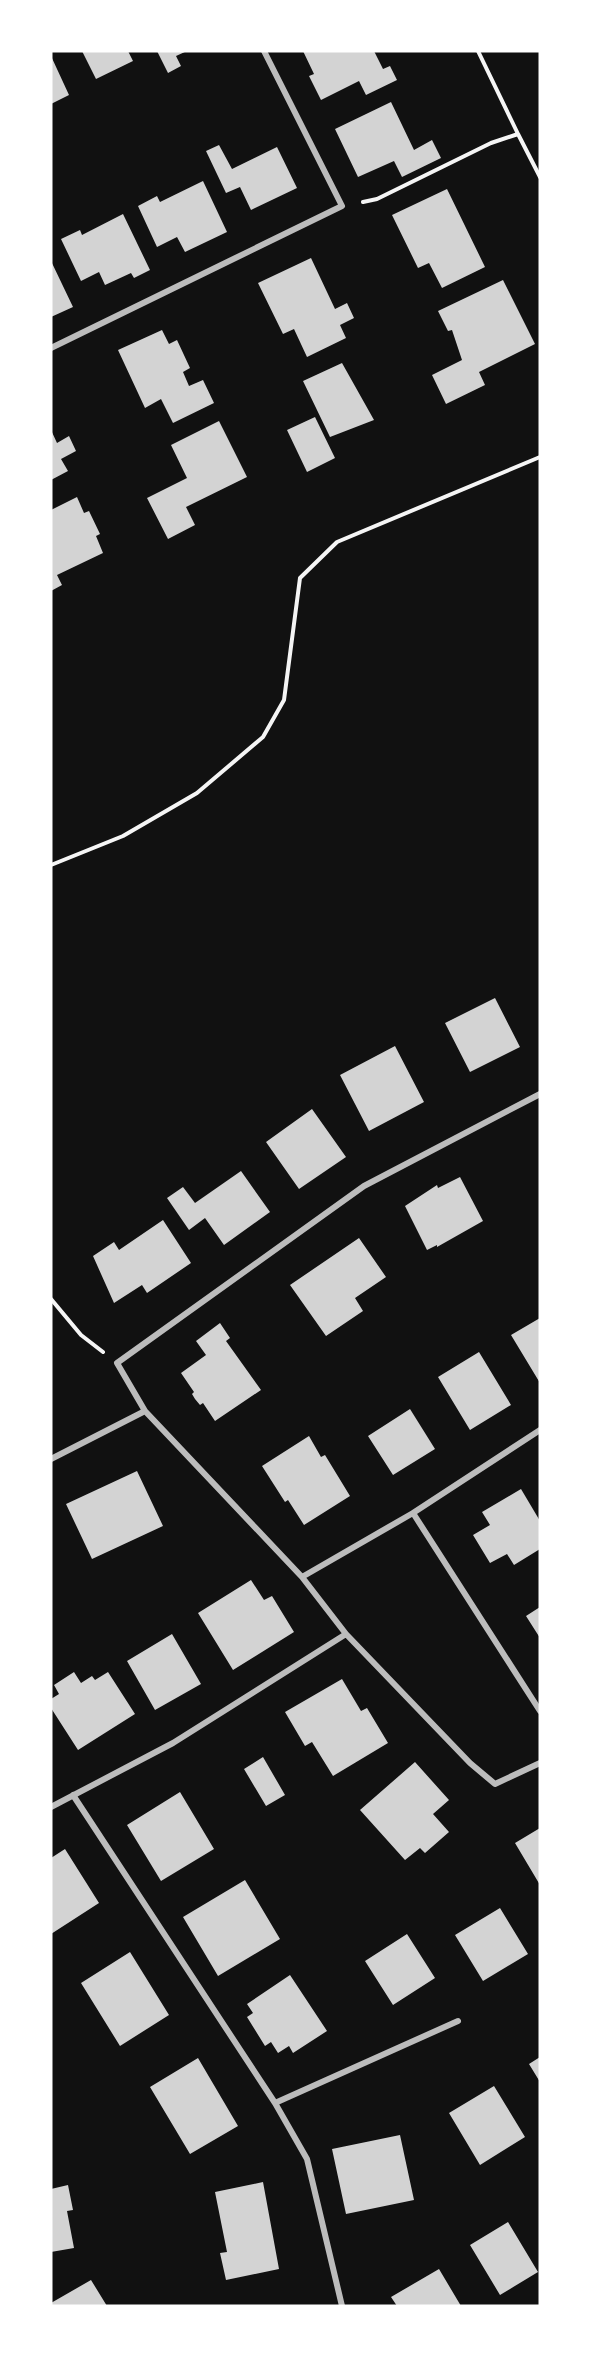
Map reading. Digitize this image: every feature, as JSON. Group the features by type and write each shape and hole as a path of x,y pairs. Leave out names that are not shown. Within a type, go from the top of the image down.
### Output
{"street":[{"path":"51,348 342,206 264,51"},
{"path":"540,1094 364,1186 117,1363 145,1411 302,1577 346,1634 470,1763 495,1784 540,1763"},
{"path":"51,1459 145,1411"},
{"path":"302,1577 413,1513 540,1430"},
{"path":"413,1513 540,1711"},
{"path":"51,1807 173,1743 346,1634"},
{"path":"73,1794 275,2103 307,2160 342,2306"},
{"path":"275,2103 458,2020"}],"path":[{"path":"478,51 540,177"},
{"path":"342,206 376,199 491,143 518,134"},
{"path":"51,866 123,836 197,793 263,737 284,700 300,578 337,542 540,457"},
{"path":"51,1299 81,1335 117,1363"}],"building":[{"path":"82,51 128,51 133,61 96,79"},
{"path":"157,51 187,51 176,56 181,66 168,73"},
{"path":"303,51 374,51 383,69 390,66 397,80 366,95 359,81 321,100 309,76 314,74"},
{"path":"51,56 69,95 51,104"},
{"path":"391,102 414,150 432,140 441,158 402,177 394,161 358,177 335,129"},
{"path":"219,145 232,169 277,147 297,188 251,210 240,187 226,193 206,151"},
{"path":"203,181 227,232 185,252 177,237 157,247 138,206 157,196 160,202"},
{"path":"447,189 485,267 442,288 429,263 418,268 392,215"},
{"path":"123,214 150,270 134,278 131,273 105,285 99,272 81,281 61,239 80,230 82,235"},
{"path":"311,258 335,309 347,303 354,318 340,325 346,338 307,357 294,329 283,334 258,283"},
{"path":"51,261 73,307 51,317"},
{"path":"503,280 535,344 479,372 485,385 446,404 432,375 462,360 452,330 448,331 438,311"},
{"path":"162,330 169,344 177,340 190,368 183,372 189,386 203,380 214,403 173,423 161,399 145,408 118,350"},
{"path":"342,363 374,420 330,437 303,381"},
{"path":"315,417 335,458 307,472 287,430"},
{"path":"219,421 247,477 186,507 195,525 168,539 147,498 187,478 171,445"},
{"path":"51,430 57,443 69,436 76,451 61,459 68,471 51,480"},
{"path":"77,497 84,513 89,511 100,534 96,536 103,553 57,575 62,585 51,591 51,510"},
{"path":"495,998 520,1047 470,1072 445,1023"},
{"path":"395,1046 424,1102 369,1131 340,1075"},
{"path":"312,1109 346,1157 299,1189 266,1142"},
{"path":"241,1171 270,1212 224,1245 205,1218 189,1230 167,1198 183,1187 195,1203"},
{"path":"460,1177 483,1221 437,1247 437,1245 427,1250 405,1206 437,1185 438,1188"},
{"path":"163,1220 191,1263 147,1293 142,1285 114,1303 93,1256 114,1242 119,1250"},
{"path":"359,1238 386,1277 355,1298 363,1311 326,1336 290,1285"},
{"path":"540,1318 540,1383 511,1335"},
{"path":"220,1323 230,1338 226,1341 261,1390 215,1421 203,1403 200,1405 195,1399 192,1394 194,1392 181,1373 206,1355 196,1341"},
{"path":"479,1352 511,1405 470,1430 438,1377"},
{"path":"410,1409 435,1449 393,1475 368,1436"},
{"path":"309,1436 321,1457 325,1455 350,1496 304,1525 288,1500 285,1502 262,1466"},
{"path":"137,1471 163,1526 92,1559 66,1504"},
{"path":"521,1489 540,1521 540,1549 514,1565 507,1554 490,1563 473,1535 490,1525 482,1512"},
{"path":"251,1580 264,1600 272,1596 294,1632 233,1670 198,1613"},
{"path":"540,1607 540,1638 526,1616"},
{"path":"172,1634 201,1684 155,1710 127,1661"},
{"path":"74,1672 81,1683 92,1676 95,1680 108,1672 135,1714 78,1750 51,1708 51,1699 59,1694 54,1685"},
{"path":"342,1679 361,1711 367,1708 388,1743 333,1776 312,1742 305,1746 285,1712"},
{"path":"263,1757 285,1795 266,1806 244,1769"},
{"path":"415,1762 449,1800 433,1814 449,1832 425,1853 420,1848 405,1860 360,1810"},
{"path":"180,1792 214,1849 161,1881 127,1825"},
{"path":"540,1828 540,1885 515,1843"},
{"path":"65,1849 99,1903 51,1934 51,1858"},
{"path":"245,1880 280,1939 218,1976 183,1917"},
{"path":"500,1908 528,1954 483,1981 455,1935"},
{"path":"407,1934 435,1978 393,2005 365,1961"},
{"path":"130,1952 169,2015 120,2046 81,1983"},
{"path":"290,1975 327,2031 293,2053 289,2046 278,2053 271,2042 265,2046 247,2017 253,2013 247,2004"},
{"path":"540,2057 540,2082 529,2064"},
{"path":"198,2058 238,2126 190,2154 150,2087"},
{"path":"494,2086 525,2137 480,2165 449,2113"},
{"path":"400,2135 414,2200 346,2214 332,2149"},
{"path":"263,2182 279,2269 226,2280 220,2253 227,2252 215,2192"},
{"path":"68,2185 73,2210 67,2211 74,2248 51,2252 51,2189"},
{"path":"508,2222 538,2272 500,2295 470,2245"},
{"path":"439,2269 461,2306 397,2306 391,2297"},
{"path":"91,2280 107,2306 51,2306 51,2303"}]}
